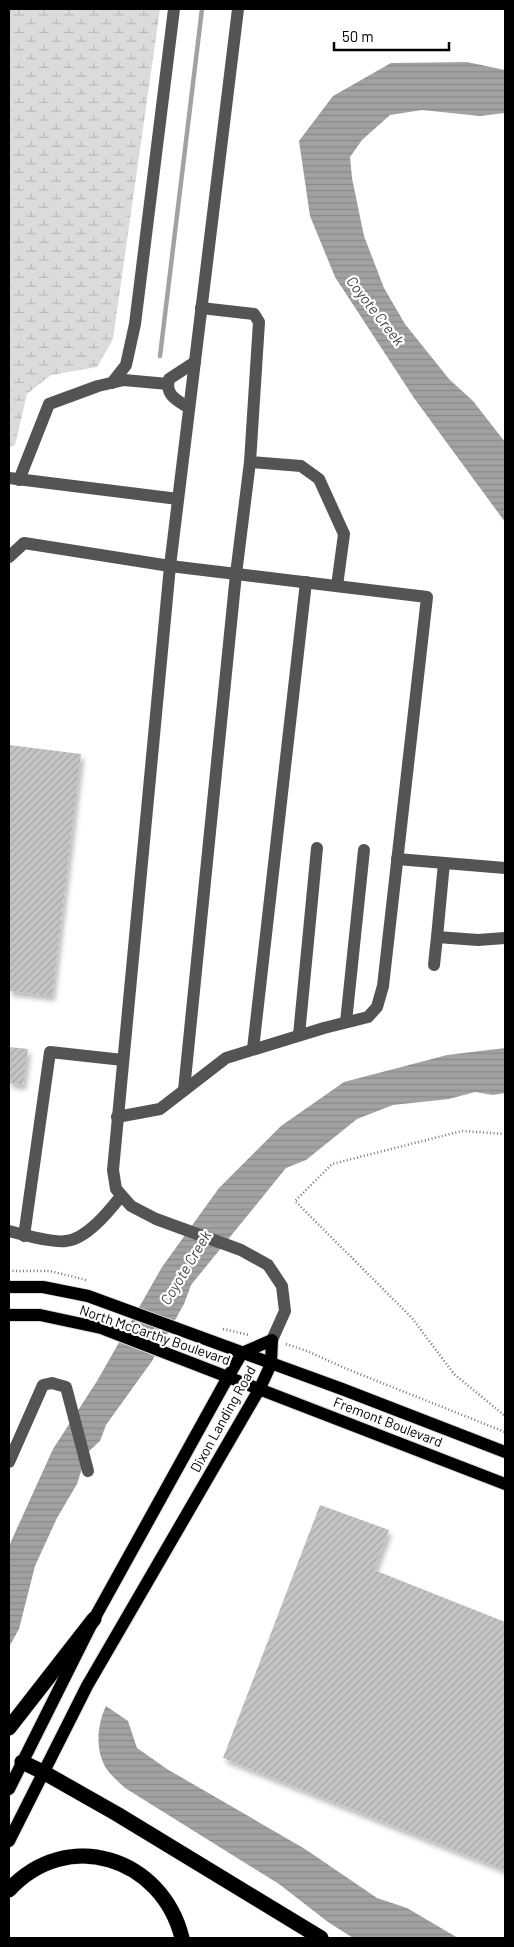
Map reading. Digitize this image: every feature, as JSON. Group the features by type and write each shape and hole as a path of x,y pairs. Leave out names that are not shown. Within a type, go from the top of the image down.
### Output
{"highway":[{"path":"9,1728 94,1619"},
{"path":"22,1762 117,1814 321,1938"},
{"path":"9,1890 17,1881 32,1870 49,1862 83,1856 119,1862 149,1880 162,1894 172,1910 182,1938"}],"main road":[{"name":"North McCarthy Boulevard","path":"9,1288 43,1287 66,1291 113,1305 271,1364"},
{"name":"North McCarthy Boulevard","path":"9,1315 40,1315 101,1328 260,1388"},
{"name":"Dixon Landing Road","path":"9,1789 94,1619 228,1376 242,1353 272,1340 271,1364 260,1388 87,1686 9,1841"},
{"name":"Fremont Boulevard","path":"271,1364 342,1389 505,1452"},
{"name":"Fremont Boulevard","path":"260,1388 505,1484"}],"lane":[{"path":"112,383 126,366 135,324 174,9"},
{"path":"238,9 170,566 112,1170 116,1189 131,1206 156,1219 241,1250 268,1265 282,1286 285,1311 272,1340"},
{"path":"184,1090 236,574 250,462 259,322 254,314 201,308"},
{"path":"189,408 170,396 168,384 169,379 195,362"},
{"path":"168,384 124,380 98,386 49,404 14,479 178,500"},
{"path":"250,462 301,466 320,479 344,534 337,586"},
{"path":"9,557 24,543 170,566 427,596 383,986 376,1007 368,1017 299,1035 226,1058 160,1109 118,1118"},
{"path":"253,1050 306,582"},
{"path":"299,1035 317,848"},
{"path":"346,1022 364,850"},
{"path":"397,859 505,868"},
{"path":"434,964 444,863"},
{"path":"437,937 478,940 505,938"},
{"path":"24,1236 50,1052 123,1060"},
{"path":"9,1231 24,1236 66,1241 86,1232 106,1215 121,1196"},
{"path":"9,1462 42,1385 52,1383 66,1387 88,1471"}],"path":[{"path":"505,1134 462,1131 332,1164 295,1201 412,1318 454,1374 505,1416"},
{"path":"222,1329 272,1340 307,1351 347,1369 505,1432"}],"green space":[{"path":"9,9 160,9 113,339 97,367 51,375 27,394 15,445 9,448"}],"water":[{"name":"Coyote Creek","path":"467,62 505,70 505,113 480,116 422,110 390,115 362,140 350,157 352,178 364,236 384,288 405,324 449,379 473,401 505,442 505,522 414,398 335,277 310,216 299,141 333,96 391,63"},
{"name":"Coyote Creek","path":"505,1048 505,1093 493,1095 475,1092 449,1099 393,1105 357,1119 306,1160 286,1168 191,1285 184,1304 152,1361 106,1425 100,1441 87,1453 77,1484 57,1518 35,1566 19,1629 9,1647 9,1546 53,1449 97,1381 162,1267 219,1188 281,1126 344,1082 447,1055"},
{"path":"106,1706 128,1721 137,1748 167,1769 305,1849 377,1898 407,1908 458,1938 353,1938 328,1922 279,1884 125,1788 108,1771 100,1753 99,1729"}],"building":[{"path":"9,745 81,754 52,996 9,991"},
{"path":"9,1047 28,1049 23,1085 9,1083"},
{"path":"320,1505 389,1530 374,1570 505,1622 505,1870 223,1758"}],"waterway":[{"path":"160,356 202,9"}]}
